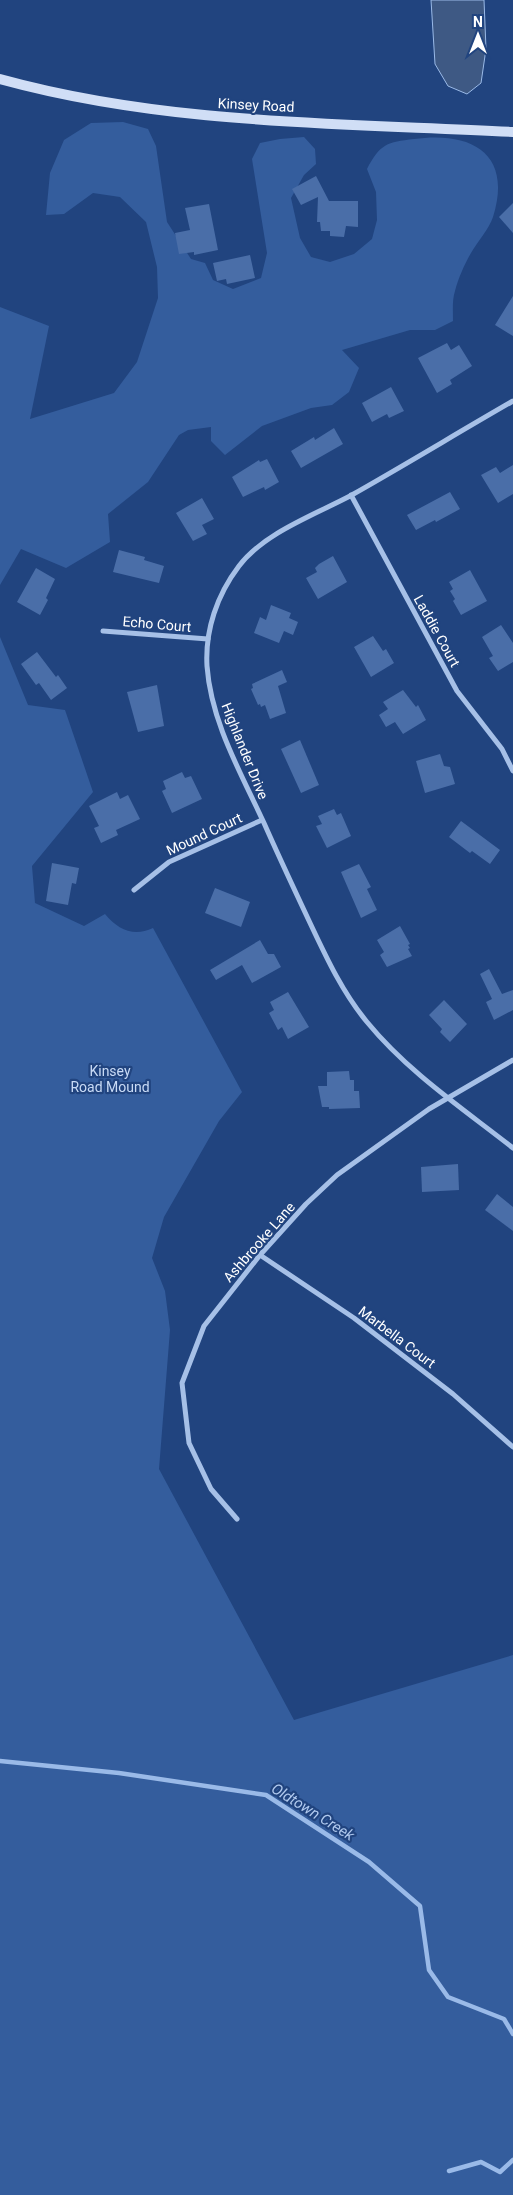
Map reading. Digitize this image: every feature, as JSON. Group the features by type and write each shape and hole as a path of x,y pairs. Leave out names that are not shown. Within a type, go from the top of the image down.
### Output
{"street":[{"name":"Kinsey Road","path":"0,79 91,100 169,112 228,118 513,132"},
{"name":"Highlander Drive","path":"513,401 351,495 271,538 251,552 231,577 216,608 208,639 207,665 210,690 217,716 243,781 330,966 352,1003 399,1058 513,1148"},
{"name":"Laddie Court","path":"351,495 457,691 502,749 513,771"},
{"name":"Echo Court","path":"103,631 208,639"},
{"name":"Mound Court","path":"134,890 169,862 262,820"},
{"name":"Ashbrooke Lane","path":"237,1519 211,1489 189,1443 182,1383 204,1326 260,1255 306,1204 337,1175 448,1098 513,1060"},
{"name":"Marbella Court","path":"260,1255 354,1318 453,1394 513,1447"}],"green space":[{"path":"123,122 148,129 156,146 167,222 191,259 205,263 213,280 233,289 261,278 267,253 252,159 260,143 304,137 315,149 316,164 304,175 291,198 300,238 311,257 330,262 354,254 372,239 377,220 376,192 367,169 380,149 391,143 435,137 469,143 482,151 492,162 497,177 498,195 489,226 469,257 456,286 453,298 453,321 435,330 410,330 342,350 359,368 349,392 332,405 311,408 262,426 225,455 211,441 211,427 188,430 179,435 148,482 108,514 110,542 66,568 21,549 0,585 0,307 49,326 30,419 114,393 137,362 158,298 157,267 146,222 120,197 93,193 64,214 46,215 50,173 64,140 91,123"},
{"name":"Kinsey Road Mound","path":"0,637 28,705 65,710 93,792 32,866 35,903 84,926 105,914 121,928 133,932 146,931 153,928 242,1092 219,1121 164,1217 152,1258 165,1291 170,1330 159,1469 294,1720 513,1655 513,2195 0,2195"}],"shaded area":[{"path":"431,0 484,0 486,49 481,83 467,94 448,86 435,64"}],"building":[{"path":"316,176 329,201 358,201 358,227 346,226 344,237 330,236 330,231 321,231 320,222 317,222 318,197 301,205 292,189"},
{"path":"513,203 513,233 499,217"},
{"path":"209,204 218,250 194,255 194,252 179,254 175,233 190,230 185,208"},
{"path":"250,255 255,278 227,284 226,279 217,281 213,263"},
{"path":"513,296 513,336 495,325"},
{"path":"447,343 451,350 459,345 472,366 450,380 452,384 437,393 418,358"},
{"path":"391,387 404,411 389,418 387,414 372,422 362,403"},
{"path":"334,428 343,444 301,468 291,451 314,437 315,440"},
{"path":"267,459 279,482 265,490 264,487 243,497 232,477 259,460 260,462"},
{"path":"513,465 513,494 498,503 481,475 496,467 500,473"},
{"path":"450,492 460,509 416,530 407,515"},
{"path":"202,498 214,519 202,525 207,534 193,541 176,513"},
{"path":"119,550 145,557 144,560 164,566 159,583 113,572"},
{"path":"333,556 347,582 318,599 306,578 317,572 315,568 319,564"},
{"path":"36,568 55,579 46,598 48,600 40,615 17,602"},
{"path":"470,570 487,601 461,615 453,601 455,599 450,591 453,589 449,582"},
{"path":"271,605 291,613 289,618 298,622 293,635 284,631 279,643 254,633 260,617 266,620"},
{"path":"501,625 513,643 513,662 498,671 489,658 493,656 482,637"},
{"path":"373,636 383,651 386,649 394,663 371,677 354,647"},
{"path":"37,652 67,688 51,700 39,683 36,685 21,664"},
{"path":"282,670 287,682 278,686 286,713 270,719 265,705 261,707 260,704 258,705 251,689 253,688 252,684"},
{"path":"157,685 164,726 138,732 127,692"},
{"path":"403,690 416,707 418,705 426,720 403,734 395,722 386,727 379,715 388,709 383,702"},
{"path":"300,740 319,785 301,793 281,749"},
{"path":"440,754 444,766 450,767 455,784 425,793 416,761"},
{"path":"182,772 185,778 191,776 202,799 172,813 162,791 166,789 163,781"},
{"path":"117,792 120,799 128,795 140,819 116,830 118,835 101,843 94,828 99,826 89,806"},
{"path":"334,809 337,815 341,813 351,836 327,848 316,826 322,824 318,816"},
{"path":"461,821 500,850 490,864 472,851 470,853 449,837"},
{"path":"52,863 79,868 76,884 72,883 68,905 46,901"},
{"path":"359,864 371,887 367,889 377,910 361,918 341,872"},
{"path":"215,888 250,902 241,927 205,913"},
{"path":"400,926 410,944 408,949 412,956 387,967 380,955 384,952 377,940"},
{"path":"260,940 268,954 274,954 281,967 252,983 242,965 216,980 210,970"},
{"path":"489,969 502,994 513,990 513,1010 494,1020 486,1002 492,999 480,974"},
{"path":"288,992 309,1027 288,1039 282,1027 278,1030 269,1013 274,1010 270,1002"},
{"path":"444,1000 467,1024 450,1042 440,1032 442,1029 429,1015"},
{"path":"349,1071 350,1080 354,1080 354,1091 359,1091 360,1108 329,1109 329,1107 322,1107 318,1086 327,1086 327,1072"},
{"path":"458,1164 459,1190 422,1192 421,1167"},
{"path":"497,1194 513,1207 513,1231 485,1210"}],"waterway":[{"name":"Oldtown Creek","path":"0,1761 119,1773 266,1795 369,1862 420,1906 429,1970 448,1997 504,2019 513,2034"},
{"path":"449,2171 481,2162 500,2172 513,2160"}]}
